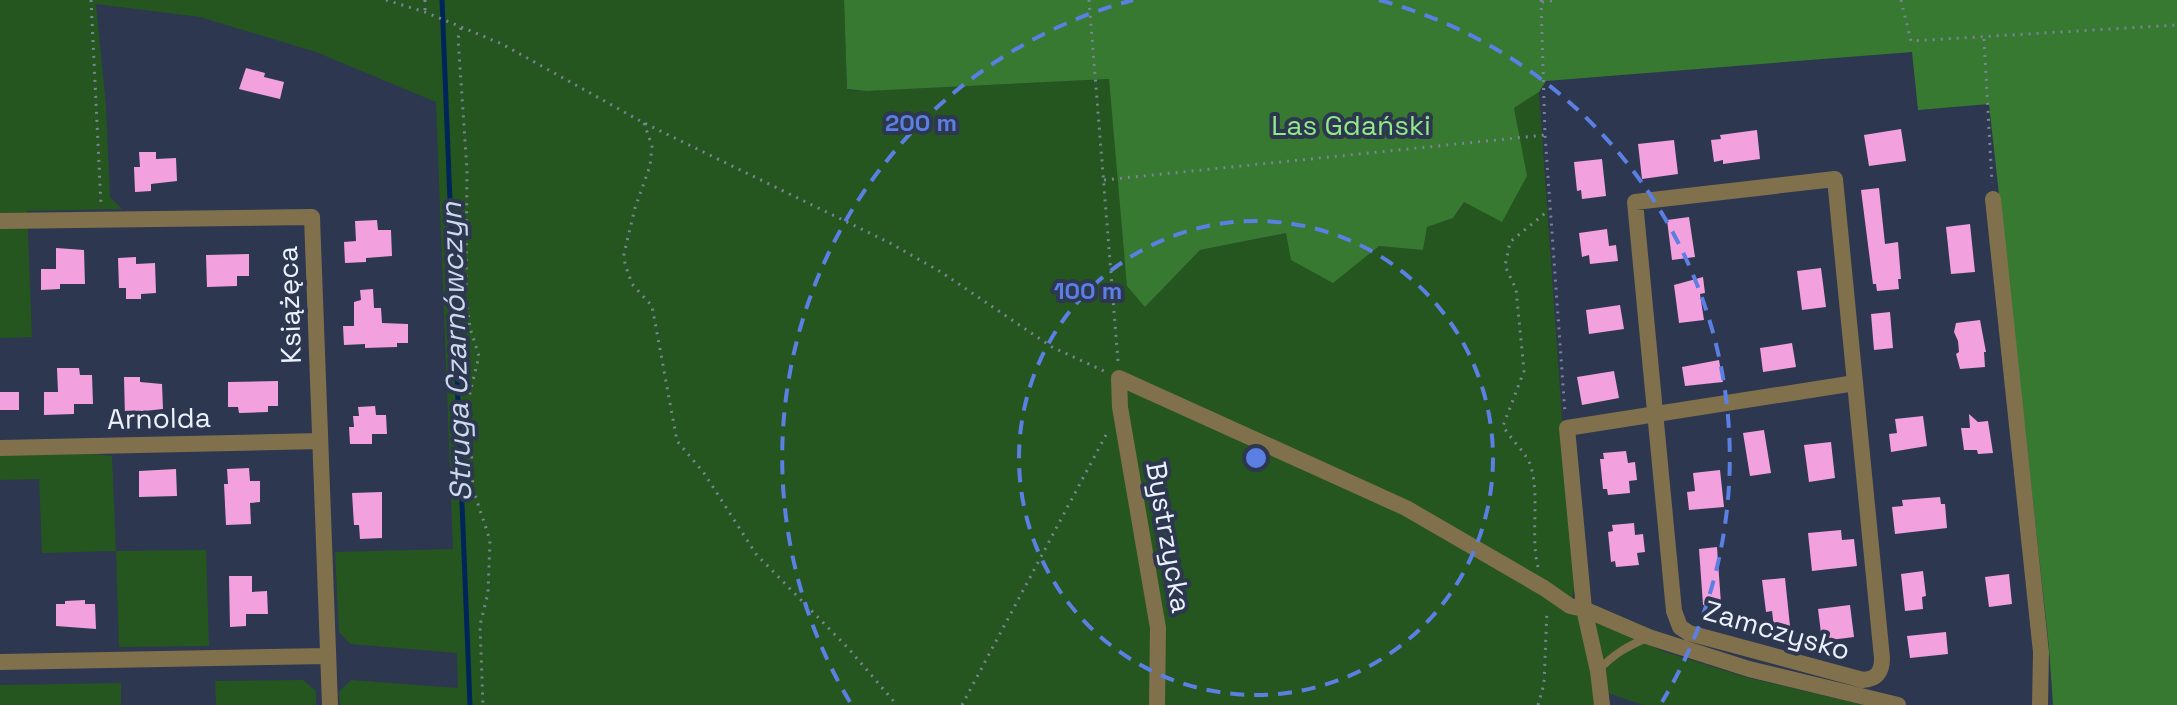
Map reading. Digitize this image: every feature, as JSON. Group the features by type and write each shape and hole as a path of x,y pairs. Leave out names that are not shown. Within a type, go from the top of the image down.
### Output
{"street":[{"name":"Zamczysko","path":"1835,179 1882,658 1879,674 1858,679 1689,633 1680,627 1674,611 1656,414 1635,202 1835,179"},
{"path":"1993,199 2041,652 2040,705"},
{"name":"Książęca","path":"0,221 312,217 330,705"},
{"path":"1119,378 1406,508 1570,606 1649,637 1749,669 1898,705"},
{"name":"Bystrzycka","path":"1119,378 1120,407 1158,628 1157,705"},
{"path":"1602,705 1584,609 1567,428 1855,383"},
{"name":"Arnolda","path":"0,448 319,441"},
{"path":"0,662 328,656"}],"lane":[{"path":"1598,671 1609,658 1649,637"}],"path":[{"path":"91,0 102,221"},
{"path":"386,0 425,12 502,44 644,123 890,243 941,272 1052,347 1119,378 1089,0"},
{"path":"425,0 425,12"},
{"path":"1557,0 1541,1 1549,210 1567,428"},
{"path":"1901,0 1911,41 2177,25"},
{"path":"461,26 458,38 467,170 466,296 470,328 479,356 469,397 473,489 490,540 488,593 480,625 483,705"},
{"path":"1984,39 1993,199"},
{"path":"644,123 652,146 650,166 635,208 625,264 632,284 652,306 677,441 704,473 756,554 848,648 897,705"},
{"path":"1104,180 1545,135"},
{"path":"1538,705 1544,684 1548,616 1534,552 1534,480 1531,463 1503,426 1524,371 1516,289 1505,266 1510,242 1549,210"},
{"path":"962,705 1108,432"}],"green space":[{"path":"0,0 844,0 847,90 1109,79 1117,163 1145,307 1200,250 1287,233 1333,282 1379,246 1423,250 1427,227 1453,218 1464,202 1526,176 1514,108 1539,92 1574,588 1570,611 1665,652 1749,678 1863,705 1643,705 1593,688 1595,705 340,705 339,692 351,680 458,688 457,653 351,644 339,632 335,552 453,549 436,102 316,52 200,17 96,4 106,107 110,197 122,209 27,211 32,337 0,338"},
{"name":"Las Gdański","path":"844,0 2177,0 2177,705 2053,705 1989,104 1918,110 1912,52 1546,81 1539,92 1514,108 1527,176 1502,222 1464,202 1453,218 1427,227 1423,250 1379,246 1333,283 1291,260 1286,233 1200,250 1145,307 1127,286 1109,79 867,91 847,89"},
{"path":"0,455 112,456 116,551 42,553 39,479 0,480"},
{"path":"206,550 209,646 119,647 116,551"},
{"path":"303,680 316,691 316,705 216,705 215,681"},
{"path":"121,683 121,705 0,705 0,685"}],"building":[{"path":"246,68 284,82 280,99 239,89"},
{"path":"1901,129 1906,161 1869,166 1864,135"},
{"path":"1757,130 1760,159 1723,164 1723,160 1714,162 1711,140 1721,139 1720,135"},
{"path":"1674,140 1678,174 1642,179 1638,144"},
{"path":"139,152 156,152 156,159 176,158 177,181 151,184 151,191 135,192 134,167 140,167"},
{"path":"1602,159 1606,196 1582,199 1581,190 1577,191 1574,162"},
{"path":"1879,188 1885,244 1898,242 1901,279 1898,279 1899,289 1877,291 1876,284 1873,284 1861,190"},
{"path":"1689,217 1695,257 1672,260 1667,220"},
{"path":"377,220 378,230 391,230 392,256 345,263 344,242 356,241 355,221"},
{"path":"1970,224 1975,272 1951,274 1946,227"},
{"path":"1607,229 1609,246 1616,245 1618,261 1590,264 1589,255 1582,257 1579,233"},
{"path":"56,248 84,250 85,284 60,284 60,289 41,290 41,269 56,269"},
{"path":"249,254 249,276 237,276 237,286 207,287 206,255"},
{"path":"136,257 136,264 155,263 156,293 141,294 141,299 126,299 126,288 119,288 118,258"},
{"path":"1821,268 1826,307 1802,310 1797,271"},
{"path":"1703,277 1705,293 1700,294 1704,320 1679,323 1674,285"},
{"path":"373,289 374,308 381,308 382,323 408,324 408,343 397,343 397,347 365,348 365,344 344,345 343,326 354,326 354,302 361,300 360,290"},
{"path":"1620,305 1624,329 1589,334 1586,310"},
{"path":"1890,312 1893,348 1874,350 1871,314"},
{"path":"1980,320 1986,352 1985,367 1960,369 1956,354 1959,352 1958,341 1954,332 1956,323"},
{"path":"1792,343 1796,367 1763,372 1760,348"},
{"path":"1719,360 1723,382 1685,386 1682,367"},
{"path":"57,368 79,368 80,375 92,375 93,404 74,404 74,414 44,415 44,392 58,392"},
{"path":"1614,371 1619,398 1582,405 1577,377"},
{"path":"124,377 140,377 140,382 162,384 163,409 144,411 140,417 125,418"},
{"path":"278,381 278,406 268,406 268,412 239,413 238,407 228,407 228,382"},
{"path":"0,392 19,392 19,410 0,410"},
{"path":"375,406 376,415 386,415 387,434 372,434 372,444 350,444 349,427 354,427 353,416 359,416 358,407"},
{"path":"1969,414 1978,422 1988,421 1993,453 1978,454 1977,450 1964,450 1961,428 1970,428"},
{"path":"1923,416 1927,446 1891,452 1889,434 1897,433 1895,419"},
{"path":"1764,430 1771,473 1750,476 1743,433"},
{"path":"1831,442 1835,478 1809,482 1804,445"},
{"path":"1626,451 1628,463 1635,462 1637,480 1629,481 1630,493 1608,495 1607,489 1603,489 1600,459 1604,459 1603,453"},
{"path":"249,468 250,481 260,481 260,502 250,503 251,524 226,525 224,484 228,484 227,469"},
{"path":"176,469 177,496 139,497 139,471"},
{"path":"1720,470 1724,507 1689,510 1687,492 1695,491 1693,473"},
{"path":"382,492 382,538 360,539 359,525 354,525 352,493"},
{"path":"1940,497 1941,504 1945,504 1947,528 1895,534 1892,507 1903,506 1902,500"},
{"path":"1634,523 1635,535 1643,534 1645,552 1637,553 1639,565 1616,567 1615,561 1611,562 1608,532 1613,531 1612,525"},
{"path":"1841,530 1842,540 1854,539 1857,566 1812,571 1808,533"},
{"path":"1717,547 1721,604 1703,605 1699,549"},
{"path":"1923,571 1926,596 1922,597 1923,609 1905,611 1901,574"},
{"path":"2009,574 2012,604 1989,607 1985,577"},
{"path":"229,576 252,576 252,592 267,591 268,614 246,614 246,626 230,627"},
{"path":"1785,578 1790,626 1774,628 1772,611 1766,612 1762,580"},
{"path":"85,600 85,604 95,604 96,629 56,626 56,604"},
{"path":"1850,605 1854,637 1822,641 1818,609"},
{"path":"1946,632 1948,654 1910,658 1907,636"}],"waterway":[{"name":"Struga Czarnówczyn","path":"442,0 470,705"}]}
